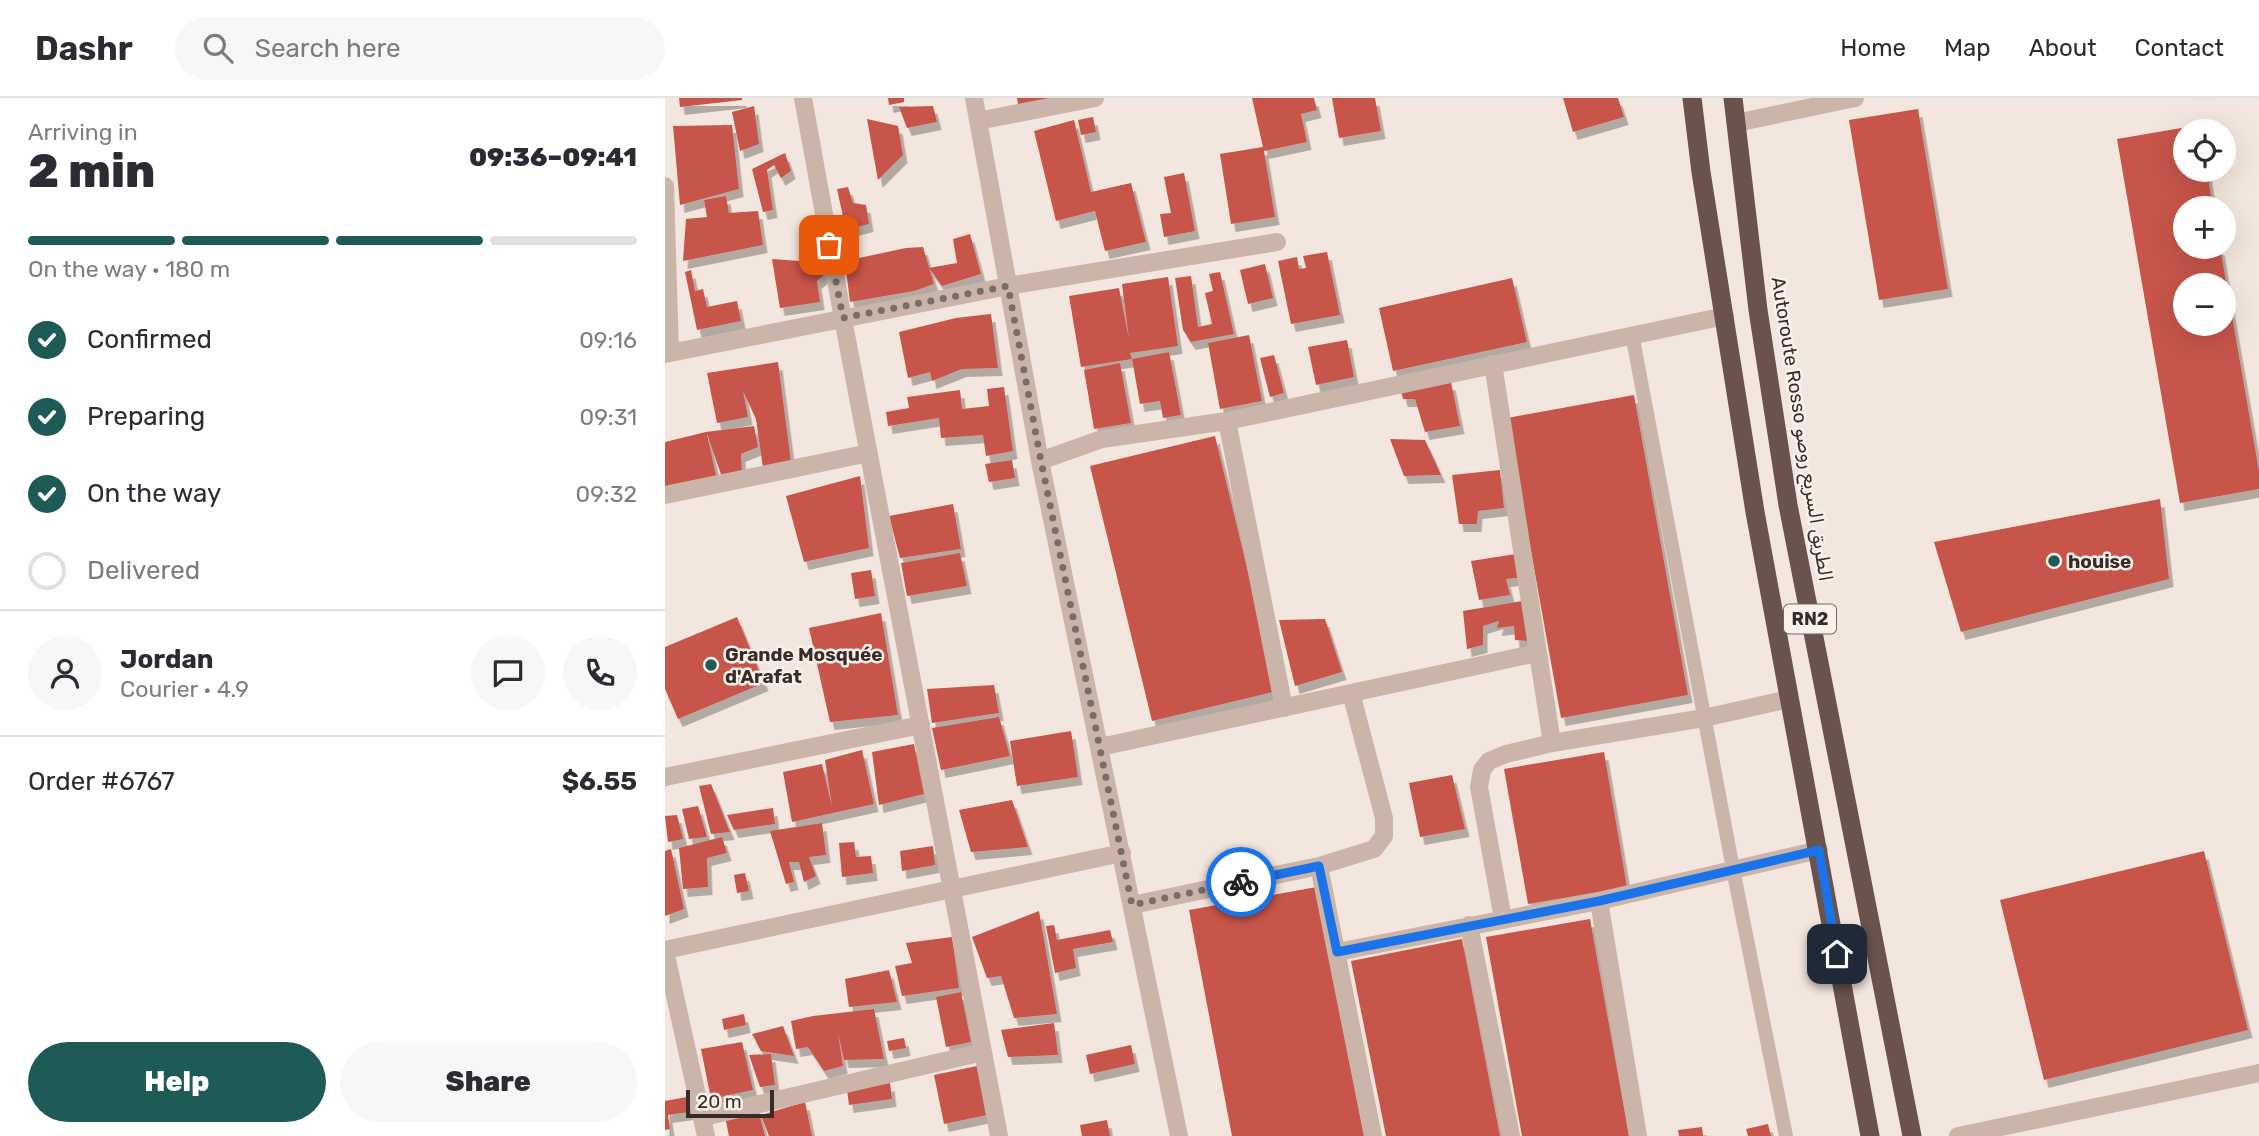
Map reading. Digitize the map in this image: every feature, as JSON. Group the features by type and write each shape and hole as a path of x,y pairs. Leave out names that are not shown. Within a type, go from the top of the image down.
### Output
{"highway":[{"name":"RN2","path":"1692,98 1701,172 1755,512 1870,1136"},
{"name":"Autoroute Rosso الطريق السريع روصو","path":"1733,98 1758,310 1788,505 1912,1136"}],"street":[{"path":"803,98 999,1136"},
{"path":"974,98 1041,461 1179,1136"},
{"path":"978,121 1095,98"},
{"path":"1736,123 1855,98"},
{"path":"665,186 667,353 1008,286 1277,242"},
{"path":"1041,461 1102,439 1227,421 1725,316"},
{"path":"1493,364 1552,743"},
{"path":"1227,421 1285,708"},
{"path":"665,495 869,453"},
{"path":"1100,747 1537,653"},
{"path":"1132,905 1319,866 1374,849 1384,836 1384,818 1351,693"},
{"path":"1503,919 1479,787 1482,771 1489,761 1552,743 1704,718 1789,699"},
{"path":"665,777 921,725"},
{"path":"1337,952 1599,901 1819,850"},
{"path":"706,1136 665,951 1122,853"},
{"path":"1319,866 1373,1136"},
{"path":"1599,901 1638,1136"},
{"path":"1469,925 1511,1136"},
{"path":"703,1117 983,1052"},
{"path":"1958,1136 2259,1073"}],"lane":[{"path":"1632,334 1786,1136"}],"building":[{"path":"679,98 742,98 742,100 680,107"},
{"path":"888,98 904,98 904,102 889,105"},
{"path":"1017,98 1067,98 1019,109"},
{"path":"1252,98 1314,98 1317,110 1301,114 1307,142 1264,151 1275,217 1231,224 1220,154 1263,147"},
{"path":"1332,98 1375,98 1381,131 1339,138"},
{"path":"1563,98 1618,98 1624,117 1573,132"},
{"path":"754,106 759,144 740,151 732,112"},
{"path":"933,106 937,122 907,128 899,107"},
{"path":"1918,109 1948,289 1879,300 1849,120"},
{"path":"1093,117 1096,132 1081,135 1078,120"},
{"path":"867,119 898,126 903,155 878,180"},
{"path":"1074,120 1091,192 1131,183 1146,242 1105,251 1095,211 1056,221 1034,131"},
{"path":"732,125 739,189 680,205 673,126"},
{"path":"2173,129 2173,182 2209,182 2211,196 2173,196 2173,259 2222,259 2225,273 2173,273 2173,336 2235,336 2259,471 2259,489 2180,503 2117,139"},
{"path":"785,153 791,171 781,178 774,165 767,170 773,210 763,212 752,169"},
{"path":"1184,173 1195,231 1164,237 1160,214 1171,213 1164,177"},
{"path":"848,187 853,203 866,205 869,224 846,230 837,189"},
{"path":"726,196 729,213 758,211 763,245 683,261 686,219 707,217 704,200"},
{"path":"970,234 981,274 942,286 929,268 957,263 953,239"},
{"path":"923,247 934,284 914,291 850,302 845,261"},
{"path":"820,252 823,276 817,281 820,302 780,308 772,259 799,261 803,255"},
{"path":"1327,252 1340,315 1291,324 1278,261 1297,257 1299,269 1306,268 1303,256"},
{"path":"1265,264 1273,298 1248,304 1240,270"},
{"path":"691,270 695,291 703,289 707,307 737,301 741,321 697,330 685,272"},
{"path":"1220,272 1234,334 1191,342 1183,330 1175,278 1191,276 1198,327 1212,324 1205,293 1213,291 1209,274"},
{"path":"1168,277 1178,346 1130,353 1132,359 1081,367 1069,296 1119,288 1129,339 1122,284"},
{"path":"1512,278 1527,342 1393,371 1379,308"},
{"path":"991,314 998,368 962,369 932,381 930,372 908,378 899,332 956,318"},
{"path":"1249,335 1262,401 1220,409 1208,343"},
{"path":"1347,340 1354,377 1316,385 1308,347"},
{"path":"1169,352 1181,415 1163,418 1160,401 1140,404 1132,359"},
{"path":"1274,355 1284,393 1270,397 1260,358"},
{"path":"778,362 791,462 763,468 756,419 743,391 748,417 717,423 707,373"},
{"path":"1120,363 1131,423 1094,429 1084,370"},
{"path":"1451,382 1460,426 1425,432 1415,399 1403,399 1401,390"},
{"path":"1004,387 1013,451 986,456 983,435 941,438 939,418 888,426 886,412 909,408 907,397 960,390 962,409 989,406 987,389"},
{"path":"1634,395 1688,695 1561,718 1507,418"},
{"path":"754,426 758,447 741,454 742,473 724,483 707,434 718,484 665,489 665,442 706,432"},
{"path":"1215,436 1277,691 1152,721 1090,466"},
{"path":"1390,439 1425,440 1441,475 1404,476"},
{"path":"1012,460 1015,478 989,482 985,464"},
{"path":"1500,470 1504,508 1478,511 1477,524 1459,524 1452,475"},
{"path":"860,476 869,548 804,562 786,496"},
{"name":"houise","path":"2160,499 2169,579 1961,632 1934,542"},
{"path":"953,504 961,549 900,558 889,516"},
{"path":"960,553 967,586 907,596 901,563"},
{"path":"1522,553 1525,577 1506,579 1510,595 1479,600 1471,561"},
{"path":"871,570 875,596 855,599 851,573"},
{"path":"1522,601 1528,641 1515,640 1514,626 1497,628 1499,621 1483,626 1483,645 1467,649 1463,611"},
{"path":"881,613 898,715 830,722 809,628"},
{"name":"Grande Mosquée d'Arafat","path":"737,617 764,683 678,719 665,689 665,647"},
{"path":"1325,619 1342,672 1295,686 1279,620"},
{"path":"994,685 999,713 932,723 927,689"},
{"path":"999,717 1010,756 941,770 932,728"},
{"path":"1071,731 1078,777 1017,786 1010,741"},
{"path":"914,744 924,794 879,805 872,752"},
{"path":"862,750 874,804 792,822 783,772 822,764 832,807 825,760"},
{"path":"1604,752 1627,887 1528,904 1504,769"},
{"path":"1452,775 1465,829 1420,837 1409,783"},
{"path":"711,784 730,832 711,834 699,786"},
{"path":"1012,800 1028,847 971,852 959,810"},
{"path":"698,806 707,837 689,839 682,809"},
{"path":"773,808 775,824 734,830 727,815"},
{"path":"677,815 683,839 668,842 665,816"},
{"path":"822,823 826,855 809,857 816,876 804,882 799,862 789,862 794,882 786,884 770,831"},
{"path":"722,837 727,853 707,858 708,887 683,889 679,848"},
{"path":"854,842 856,857 871,856 873,873 842,877 839,843"},
{"path":"933,846 935,865 902,871 900,851"},
{"path":"671,849 684,909 665,916 665,851"},
{"path":"2204,851 2248,1030 2044,1080 2000,900"},
{"path":"745,873 749,891 737,893 734,875"},
{"path":"1317,887 1364,1136 1232,1136 1189,910"},
{"path":"1039,911 1057,1014 1014,1018 1001,976 987,978 972,937"},
{"path":"1590,919 1629,1136 1522,1136 1486,937"},
{"path":"1054,925 1057,940 1110,930 1113,942 1073,949 1076,968 1055,973 1046,926"},
{"path":"952,937 959,988 902,996 895,966 912,963 906,943"},
{"path":"1462,939 1500,1136 1386,1136 1351,961"},
{"path":"889,970 897,1002 849,1007 845,979"},
{"path":"961,992 971,1042 946,1047 936,997"},
{"path":"874,1009 884,1059 844,1060 838,1033 843,1066 824,1071 808,1047 796,1049 791,1021"},
{"path":"744,1014 746,1025 724,1030 722,1019"},
{"path":"1054,1023 1058,1055 1008,1057 1001,1030"},
{"path":"783,1026 794,1056 761,1051 752,1034"},
{"path":"904,1038 906,1048 889,1051 887,1041"},
{"path":"742,1042 753,1090 711,1099 701,1049"},
{"path":"1131,1045 1135,1064 1090,1074 1086,1055"},
{"path":"771,1054 775,1085 760,1087 749,1055"},
{"path":"977,1066 987,1115 944,1124 934,1075"},
{"path":"890,1083 892,1099 849,1105 847,1090"},
{"path":"687,1097 689,1112 668,1115 670,1129 665,1130 665,1101"},
{"path":"805,1102 812,1136 769,1136 761,1115"},
{"path":"758,1109 765,1136 729,1136 724,1112"},
{"path":"1107,1120 1110,1136 1082,1136 1080,1125"},
{"path":"1768,1124 1771,1136 1748,1136 1746,1129"},
{"path":"1702,1127 1703,1136 1679,1136 1678,1130"}],"way so far":[{"path":"829,245 843,318 1008,286 1132,905 1241,882"}],"place":[{"name":"houise","path":"2054,561"},
{"name":"Grande Mosquée d'Arafat","path":"711,665"}],"route":[{"path":"1241,882 1319,866 1337,952 1599,901 1819,850 1837,954"}]}
